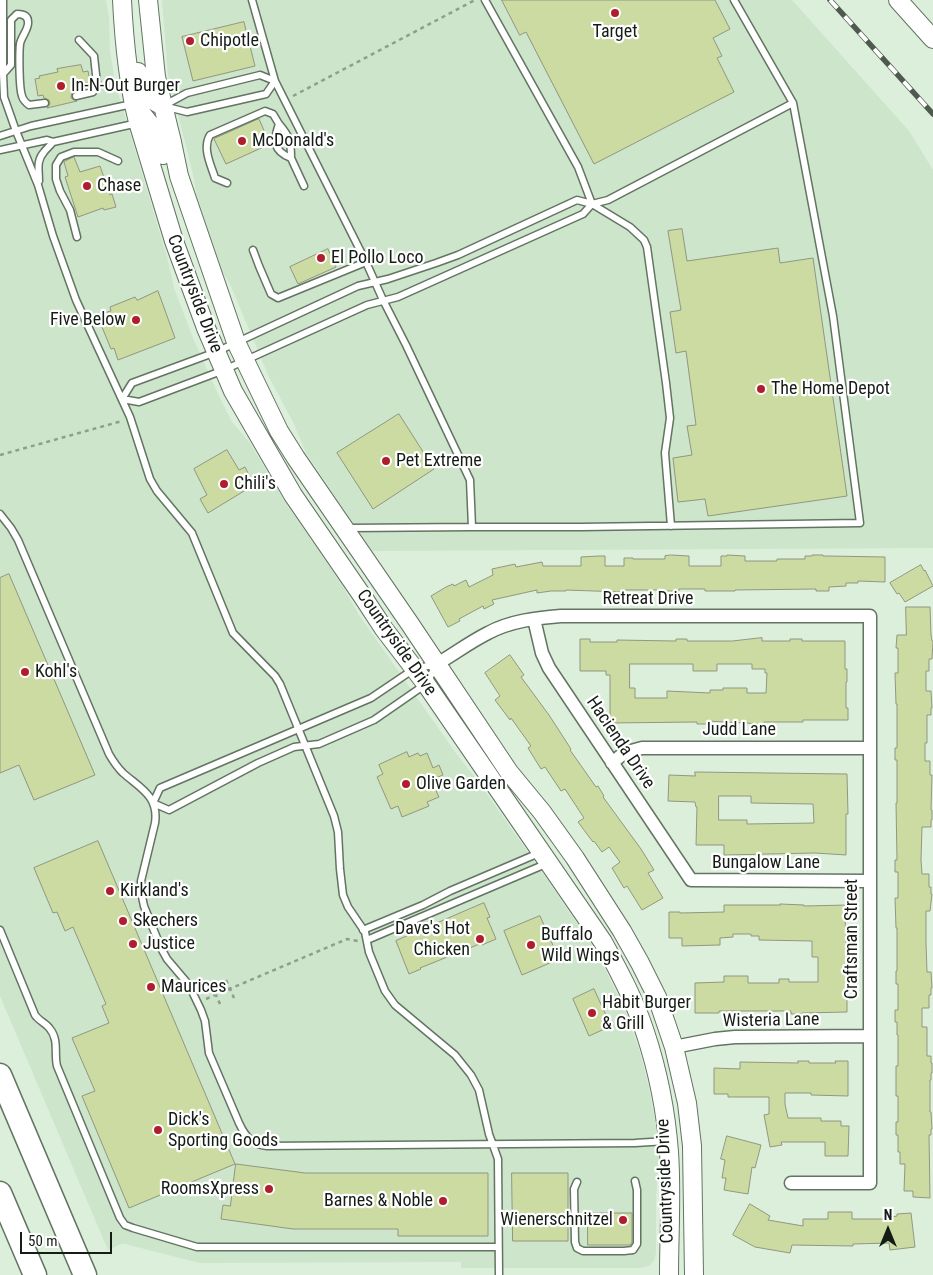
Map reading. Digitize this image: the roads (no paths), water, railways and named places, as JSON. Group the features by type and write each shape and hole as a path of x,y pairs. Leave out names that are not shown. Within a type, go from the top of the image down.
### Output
{"highway":[{"path":"0,1075 85,1275"},
{"path":"0,1192 35,1275"}],"street":[{"name":"Countryside Drive","path":"148,0 156,77 172,142 178,176 236,342 280,431 509,772 576,858 622,930 656,997 674,1047 687,1103 692,1146 694,1275"},
{"path":"898,0 933,39"},
{"name":"Countryside Drive","path":"122,4 127,64 138,122 174,241 206,328 233,391 293,495 384,629 426,684 603,942 635,1006 645,1032 655,1070 662,1099 668,1140 670,1167 669,1275"},
{"path":"122,4 134,38 140,87 150,100 163,106"},
{"path":"133,103 158,134 171,189 191,215"},
{"name":"Retreat Drive","path":"437,664 489,632 511,624 561,616 870,616"},
{"name":"Craftsman Street","path":"792,1182 870,1183 870,616"},
{"name":"Hacienda Drive","path":"534,619 542,653 549,668 691,880"},
{"name":"Judd Lane","path":"612,763 624,753 642,748 870,748"},
{"name":"Bungalow Lane","path":"691,880 870,880"},
{"name":"Wisteria Lane","path":"674,1047 735,1037 870,1036"}],"lane":[{"path":"4,0 4,97 38,185 53,236 76,300 130,417 146,471 157,491 192,533 233,633 277,679 336,821 343,895 348,907 363,930 369,952 382,985 390,999 405,1014 452,1052 472,1077 479,1090 490,1136 498,1159 499,1275"},
{"path":"252,0 275,81 366,262 470,480 472,527"},
{"path":"485,0 578,167 592,204"},
{"path":"344,528 860,523 833,316 793,103 734,0"},
{"path":"3,74 11,65 11,20 17,14 22,14 27,17 28,22 20,44 20,86 22,96 29,105 45,103"},
{"path":"76,96 93,92 97,84 94,56 79,40"},
{"path":"163,106 188,93 260,75 275,81"},
{"path":"163,106 187,112 266,94 275,81"},
{"path":"0,136 31,126 133,103"},
{"path":"122,399 139,402 224,370 367,305 398,297 583,214 592,204 608,200 793,103"},
{"path":"227,183 215,178 206,147 207,139 210,135 264,111 273,114 286,133 291,143 291,158 304,186"},
{"path":"0,150 47,140 53,142 138,122"},
{"path":"279,124 275,136 276,145 282,154 291,158"},
{"path":"38,185 40,179 39,161 53,142"},
{"path":"77,237 70,210 56,179 56,165 61,157 74,152 98,152 118,161"},
{"path":"122,399 132,383 216,352 358,286 436,264 458,255 577,200 592,204 630,227 644,240 647,247 670,418 665,453 671,526"},
{"path":"254,250 258,266 271,294 278,298 366,262"},
{"path":"0,514 12,528 18,540 109,754 119,768 146,792 153,803 156,814 155,823 141,881 144,906 161,948 189,985 201,1010 205,1021 210,1055 239,1123 249,1139 258,1145 265,1146 635,1143 668,1140"},
{"path":"153,803 160,788 371,698 414,668 437,664"},
{"path":"153,803 169,810 258,763 294,747 319,744 368,723 426,684 437,664"},
{"path":"363,930 423,905 450,891 544,857"},
{"path":"367,940 544,857"},
{"path":"0,930 35,1015 52,1032 56,1046 57,1066 120,1218 125,1224 197,1247 498,1247"},
{"path":"577,1182 574,1189 575,1242 577,1248 583,1251 624,1252 633,1250 637,1244 637,1190 635,1182"}],"railway":[{"path":"830,0 933,114"}],"place":[{"name":"Target","path":"615,13"},
{"name":"Chipotle","path":"190,41"},
{"name":"In-N-Out Burger","path":"61,86"},
{"name":"McDonald's","path":"242,141"},
{"name":"Chase","path":"87,186"},
{"name":"El Pollo Loco","path":"321,258"},
{"name":"Five Below","path":"136,320"},
{"name":"The Home Depot","path":"761,389"},
{"name":"Pet Extreme","path":"386,461"},
{"name":"Chili's","path":"224,484"},
{"name":"Kohl's","path":"25,672"},
{"name":"Olive Garden","path":"406,784"},
{"name":"Kirkland's","path":"110,891"},
{"name":"Skechers","path":"123,921"},
{"name":"Dave's Hot Chicken","path":"480,939"},
{"name":"Justice","path":"133,944"},
{"name":"Buffalo Wild Wings","path":"531,945"},
{"name":"Maurices","path":"151,987"},
{"name":"Habit Burger & Grill","path":"592,1013"},
{"name":"Dick's Sporting Goods","path":"158,1130"},
{"name":"RoomsXpress","path":"269,1189"},
{"name":"Barnes & Noble","path":"443,1201"},
{"name":"Wienerschnitzel","path":"623,1220"}]}
